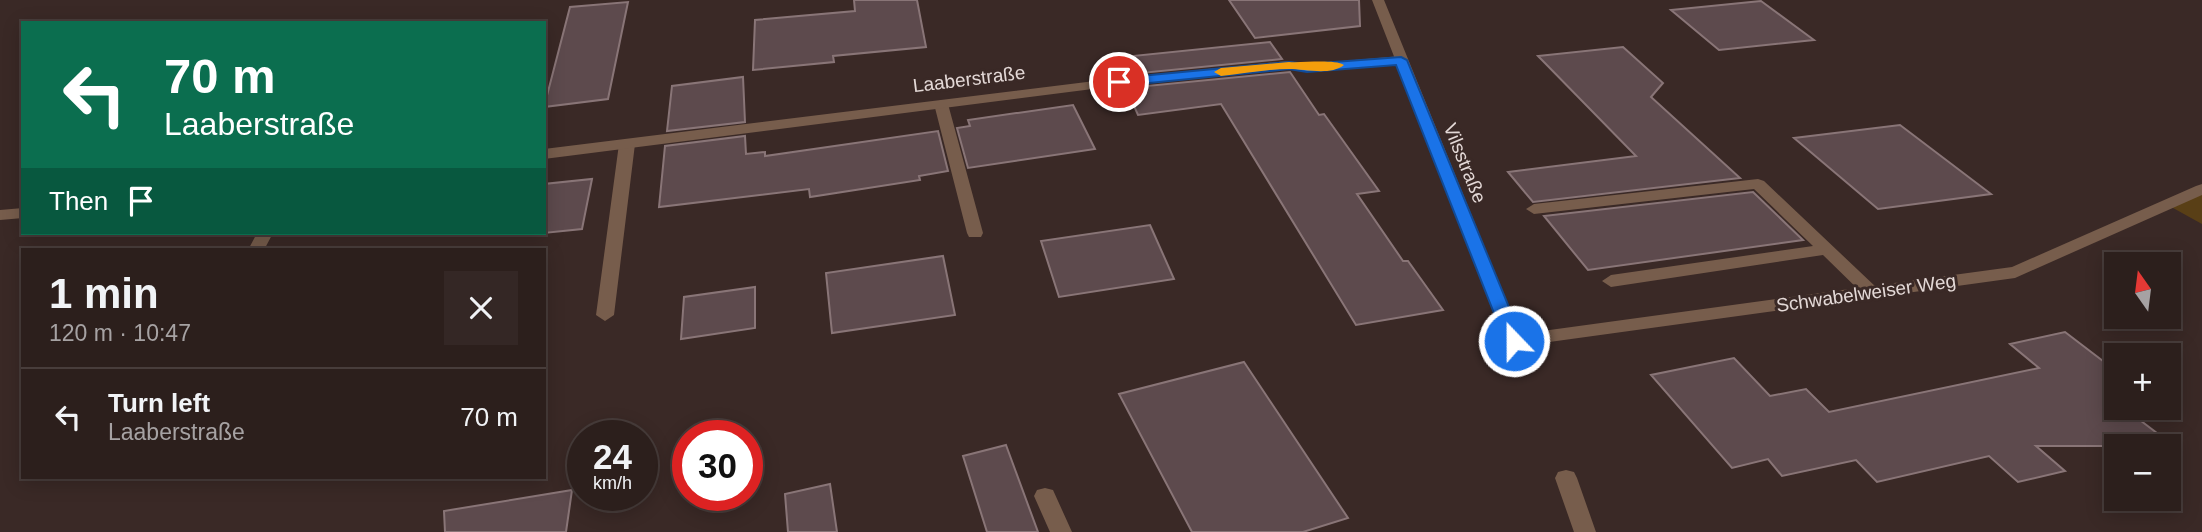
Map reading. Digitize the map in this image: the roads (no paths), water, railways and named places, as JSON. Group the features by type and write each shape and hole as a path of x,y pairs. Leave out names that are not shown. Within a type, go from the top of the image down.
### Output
{"street":[{"name":"Vilsstraße","path":"1378,0 1514,341"},
{"name":"Laaberstraße","path":"546,154 1119,82 1289,65 1307,68 1401,60"},
{"path":"941,104 975,233"},
{"path":"605,315 627,144"},
{"path":"1534,209 1758,184 1871,292"},
{"name":"Schwabelweiser Weg","path":"1514,341 2015,272 2066,251 2164,203 2202,189"},
{"path":"0,215 21,213"},
{"path":"1611,281 1827,249"},
{"path":"1566,478 1585,532"},
{"path":"1045,496 1061,532"}]}
